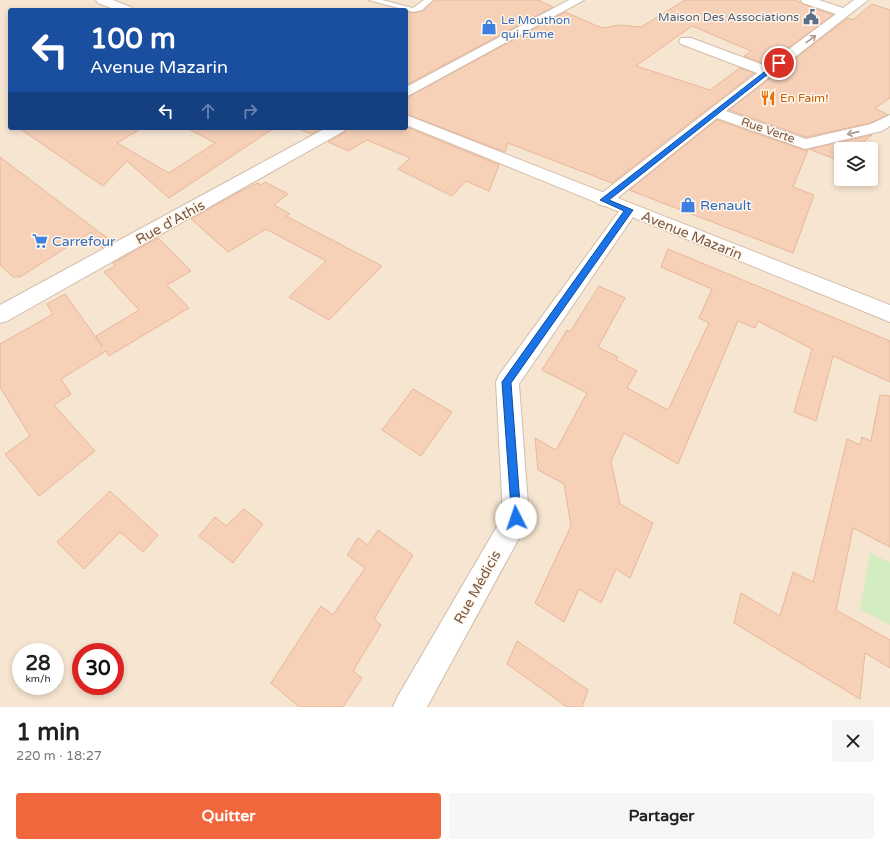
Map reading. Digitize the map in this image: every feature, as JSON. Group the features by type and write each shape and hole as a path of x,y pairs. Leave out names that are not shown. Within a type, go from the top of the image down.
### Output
{"street":[{"path":"102,0 122,8"},
{"path":"408,92 578,0"},
{"path":"807,0 845,13"},
{"path":"604,200 715,112 862,0"},
{"path":"686,41 768,72"},
{"name":"Rue Verte","path":"715,112 805,144 876,128 890,120"},
{"name":"Avenue Mazarin","path":"408,121 890,314"},
{"name":"Rue d'Athis","path":"0,315 334,130"},
{"name":"Rue Médicis","path":"409,707 516,518 507,382 629,210"}],"lane":[{"path":"372,0 405,8"},
{"path":"408,9 413,10 419,8 429,0"}],"shaded area":[{"path":"0,0 890,0 890,707 0,707"}],"green space":[{"path":"870,552 890,563 890,625 860,609"}],"building":[{"path":"434,0 538,0 553,7 408,84 408,12 422,11"},
{"path":"685,0 796,0 833,15 766,64 744,56 751,51 692,26 636,66 710,90 740,68 754,73 612,183 508,143 505,152 408,115 408,97 565,12 602,28 620,25 641,27"},
{"path":"872,4 890,10 890,98 875,108 888,115 870,123 806,137 729,110 848,18 853,20"},
{"path":"717,120 804,150 808,150 793,187 814,195 793,253 629,190"},
{"path":"408,128 499,165 489,191 466,181 452,196 398,169 410,158 367,140 348,151 328,142 346,130 408,130"},
{"path":"22,130 139,130 117,143 169,173 215,143 191,130 271,130 169,198 127,161 103,186"},
{"path":"302,130 319,130 311,134"},
{"path":"872,135 864,142 840,142"},
{"path":"834,143 834,159 809,149"},
{"path":"0,157 113,242 102,248 91,232 20,277 13,277 0,265"},
{"path":"265,182 288,194 274,205 290,214 286,216 382,266 329,320 289,297 326,261 266,229 228,252 191,219 239,192 258,183 261,185"},
{"path":"158,238 191,271 167,285 189,308 109,356 106,351 61,379 71,394 54,405 95,451 39,496 5,454 30,436 0,387 0,344 53,314 47,304 65,294 102,346 96,336 139,310 104,272 115,266 113,263"},
{"path":"668,249 890,341 890,382 833,356 816,421 794,412 812,349 758,321 755,328 738,321 678,464 624,433 611,461 620,504 653,523 630,578 616,569 601,603 579,589 564,622 535,603 571,526 564,484 538,470 535,438 556,450 587,393 542,370 567,330 570,332 599,286 625,298 598,347 618,357 616,360 637,371 627,388 668,410 709,323 699,318 712,289 661,267"},
{"path":"413,389 452,412 421,456 382,430"},
{"path":"880,395 890,396 890,547 853,528 836,610 890,640 890,668 865,653 860,699 734,623 741,593 780,616 793,572 813,582 847,439 860,445 862,437 871,441"},
{"path":"110,491 158,535 143,552 120,532 84,569 57,542"},
{"path":"244,509 263,524 233,563 199,536 215,517 226,526"},
{"path":"378,530 413,555 374,619 381,625 353,671 362,678 343,707 299,707 271,683 321,606 333,615 365,568 347,555 358,538 368,545"},
{"path":"517,641 588,690 582,707 567,707 507,664"}],"place":[{"name":"Maison Des Associations","path":"811,17"},
{"name":"Le Mouthon qui Fume","path":"489,27"},
{"name":"En Faim!","path":"768,98"},
{"name":"Renault","path":"688,205"},
{"name":"Carrefour","path":"40,241"}],"route":[{"path":"516,518 507,382 629,210 604,200 616,189 779,63"}]}
